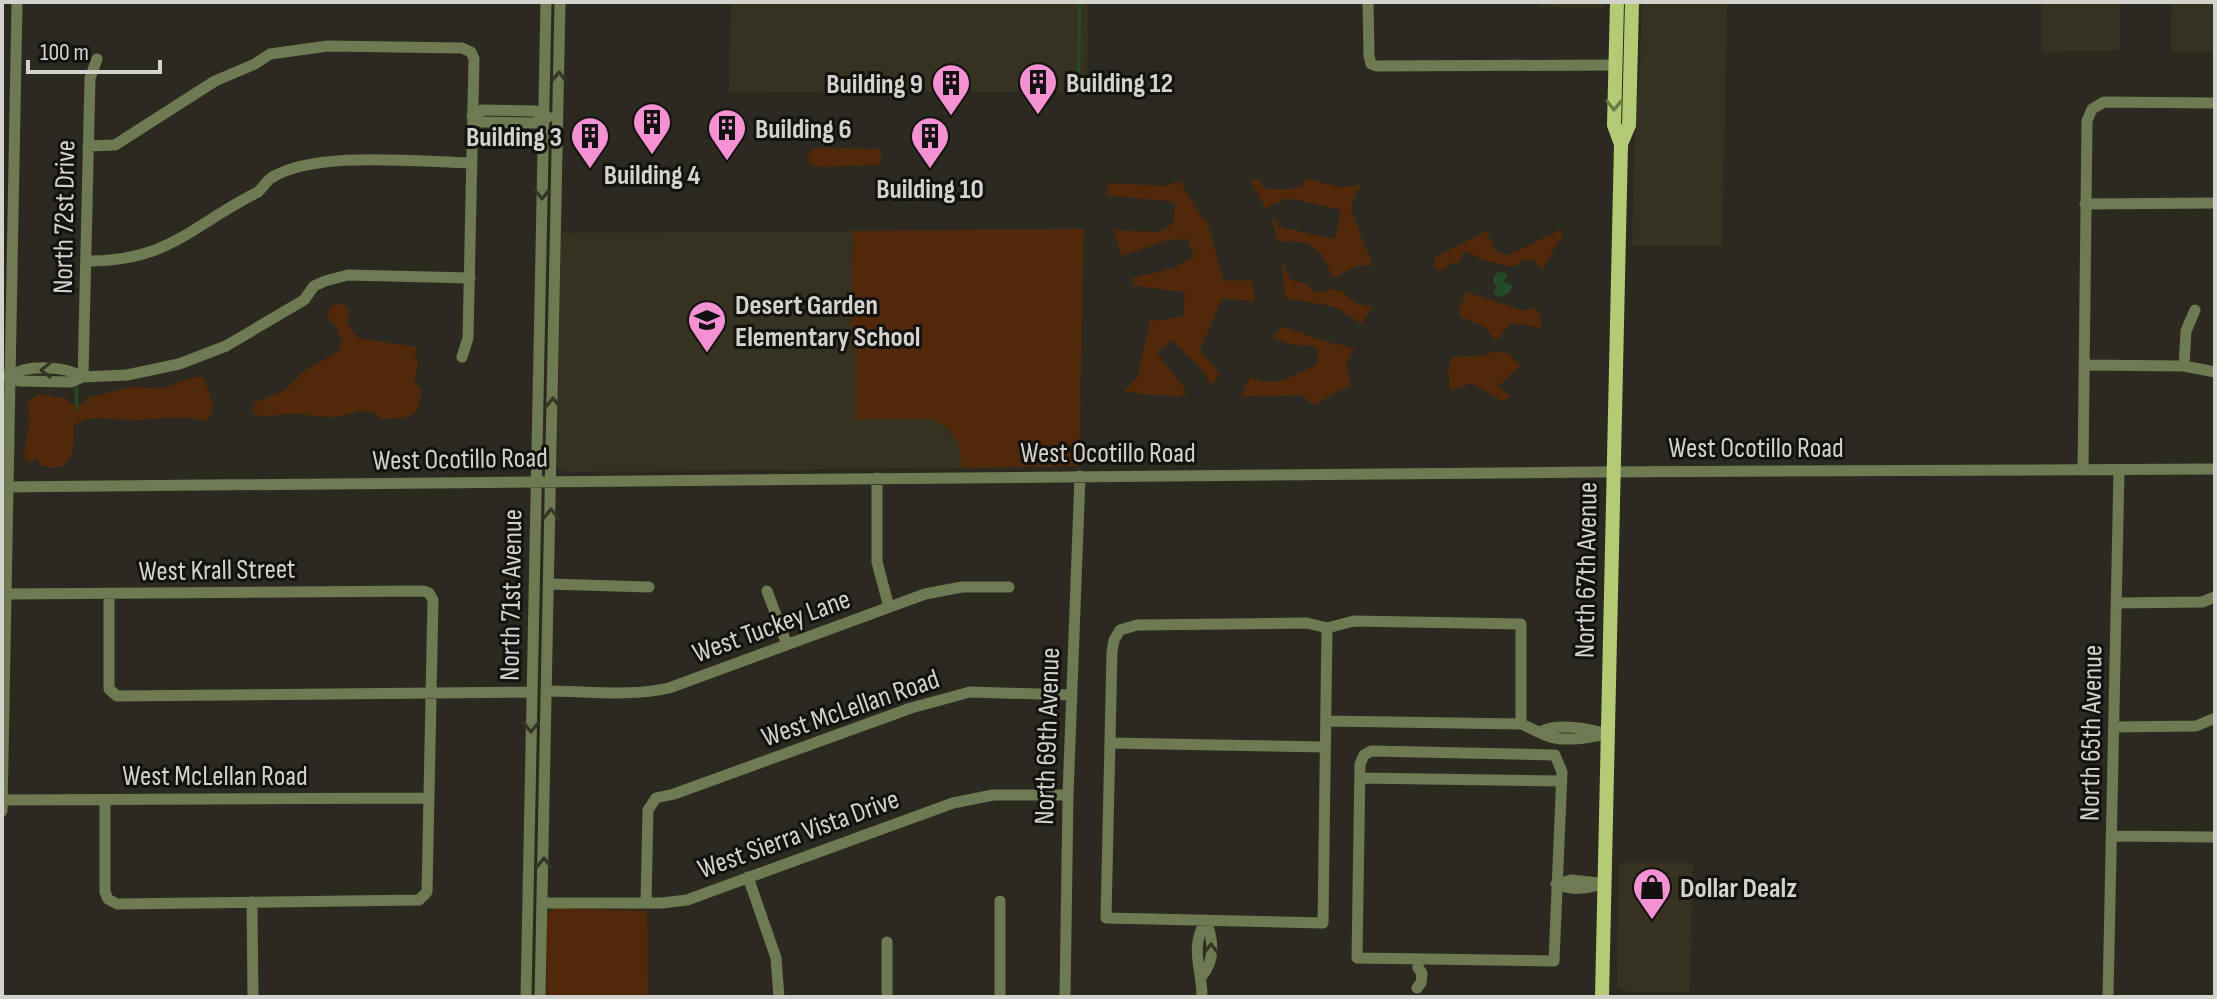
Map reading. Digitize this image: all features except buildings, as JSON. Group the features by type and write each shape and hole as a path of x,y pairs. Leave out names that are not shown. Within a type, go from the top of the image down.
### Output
{"main road":[{"name":"North 67th Avenue","path":"1617,2 1614,125 1621,144"},
{"name":"North 67th Avenue","path":"1602,997 1621,144 1629,125 1632,2"}],"street":[{"path":"2,811 7,266 17,2"},
{"name":"North 71st Avenue","path":"526,997 546,2"},
{"name":"North 71st Avenue","path":"540,997 560,2"},
{"path":"1368,2 1369,56 1371,64 1381,67 1615,65"},
{"path":"88,146 115,145 215,81 270,54 328,46 462,48 471,52 474,59 470,278 468,338 462,357"},
{"name":"North 72st Drive","path":"83,377 90,78 97,59"},
{"path":"2083,470 2087,121 2092,109 2104,102 2215,103"},
{"path":"2,104 15,104"},
{"path":"472,115 482,122 535,123 543,116 558,117"},
{"path":"86,261 124,260 159,251 258,192 269,180 304,167 346,160 471,163"},
{"path":"2085,204 2215,203"},
{"path":"6,376 19,381 71,382 83,377 144,372 202,357 304,300 314,286 334,277 470,278"},
{"path":"2184,366 2186,331 2195,310"},
{"path":"2084,365 2184,366 2215,372"},
{"name":"West Ocotillo Road","path":"6,487 2215,469"},
{"name":"North 65th Avenue","path":"2108,997 2119,470"},
{"name":"North 69th Avenue","path":"1065,997 1068,795 1080,476"},
{"path":"877,478 877,562 889,607"},
{"path":"549,584 649,587"},
{"name":"West Tuckey Lane","path":"547,691 648,693 944,589 1009,587"},
{"name":"West Krall Street","path":"6,594 423,591 429,593 433,600 430,693"},
{"path":"767,591 787,645"},
{"path":"109,594 109,689 117,696 532,692"},
{"path":"2116,603 2202,602 2215,597"},
{"path":"1327,628 1323,923 1106,918 1112,652 1120,630 1137,625 1186,624 1307,623 1327,628 1354,621 1521,624 1521,724"},
{"name":"West McLellan Road","path":"646,903 648,810 656,798 911,708 970,692 1071,695"},
{"path":"105,800 105,892 108,899 117,904 419,900 427,892 430,693"},
{"path":"2114,727 2196,726 2213,719"},
{"path":"1326,721 1521,724 1542,731 1586,728 1607,734"},
{"path":"1110,743 1325,747"},
{"path":"1371,751 1555,755 1560,762 1561,781 1554,961 1418,964 1357,958 1360,778 1364,755 1371,751"},
{"path":"1360,778 1561,781"},
{"name":"West Sierra Vista Drive","path":"543,903 687,900 953,803 993,795 1068,795"},
{"name":"West McLellan Road","path":"2,800 428,798"},
{"path":"2112,836 2212,837"},
{"path":"748,877 776,958 779,997"},
{"path":"1556,884 1582,890 1604,883"},
{"path":"1000,901 1000,997"},
{"path":"252,902 253,997"},
{"path":"1202,997 1202,976 1197,964 1198,934 1206,920"},
{"path":"887,942 887,997"},
{"path":"1417,993 1422,973 1418,964"}],"shaded area":[{"path":"731,2 1088,2 1087,91 729,93"},
{"path":"1539,2 1606,2 1605,9 1539,7"},
{"path":"1642,2 1727,2 1722,246 1632,246"},
{"path":"2042,2 2120,2 2120,50 2042,51"},
{"path":"2172,2 2215,2 2215,51 2171,51"},
{"path":"814,148 876,149 882,152 879,165 821,167 810,165 808,155"},
{"path":"1305,178 1338,187 1361,185 1351,210 1373,266 1358,265 1333,278 1314,247 1300,242 1279,242 1272,221 1275,219 1279,227 1335,239 1341,210 1293,199 1265,208 1250,180 1258,179 1265,189 1286,190 1302,186"},
{"path":"1180,181 1207,221 1224,281 1252,280 1255,302 1222,298 1200,350 1220,374 1211,385 1198,365 1172,340 1157,353 1188,393 1178,397 1124,392 1138,376 1150,321 1183,317 1185,292 1134,286 1132,278 1171,269 1194,257 1188,239 1168,240 1122,256 1113,230 1160,232 1173,223 1175,202 1106,195 1109,183 1165,186"},
{"path":"1084,229 1079,466 962,468 956,439 947,428 932,419 855,419 855,348 851,332 853,231"},
{"path":"1562,229 1561,238 1542,270 1533,259 1513,267 1464,251 1458,263 1451,263 1443,271 1434,269 1435,257 1487,231 1497,253 1508,255"},
{"name":"Desert Garden Elementary School","path":"853,231 851,332 855,348 855,419 932,419 959,441 962,468 566,472 557,467 561,233"},
{"path":"1282,262 1291,280 1305,283 1315,293 1333,289 1344,292 1357,303 1373,306 1361,324 1336,307 1285,298"},
{"path":"1498,271 1507,274 1504,282 1513,285 1509,293 1499,297 1493,294 1497,287 1493,280"},
{"path":"1467,292 1524,311 1532,308 1538,310 1542,328 1512,323 1502,333 1501,339 1493,338 1486,327 1460,317 1459,308"},
{"path":"342,303 349,310 347,321 357,338 416,347 419,353 414,357 419,362 414,380 421,392 418,410 408,417 381,419 365,411 328,417 252,413 254,403 284,391 304,371 340,350 340,337 328,312 332,305"},
{"path":"1282,326 1354,348 1346,363 1351,385 1313,405 1301,395 1241,397 1251,377 1276,381 1316,365 1318,352 1313,346 1293,345 1273,338"},
{"path":"1499,351 1509,354 1520,366 1498,386 1511,396 1502,401 1471,383 1450,391 1448,369 1453,357"},
{"path":"203,377 214,406 207,421 178,418 87,419 74,425 73,453 65,465 52,468 40,465 37,458 31,460 31,465 24,457 29,424 28,406 31,399 39,394 67,399 70,404 84,404 87,398 131,387 165,388 190,378"},
{"path":"1619,863 1693,863 1690,992 1627,992 1617,986"},
{"path":"554,908 647,911 648,997 547,997 547,914"}],"waterway":[{"path":"1078,94 1080,2"},
{"path":"76,385 77,409"}],"place":[{"name":"Building 12","path":"1038,116"},
{"name":"Building 9","path":"951,117"},
{"name":"Building 4","path":"652,156"},
{"name":"Building 6","path":"727,162"},
{"name":"Building 3","path":"590,170"},
{"name":"Building 10","path":"930,170"},
{"name":"Desert Garden Elementary School","path":"707,354"},
{"name":"Dollar Dealz","path":"1652,921"}]}
